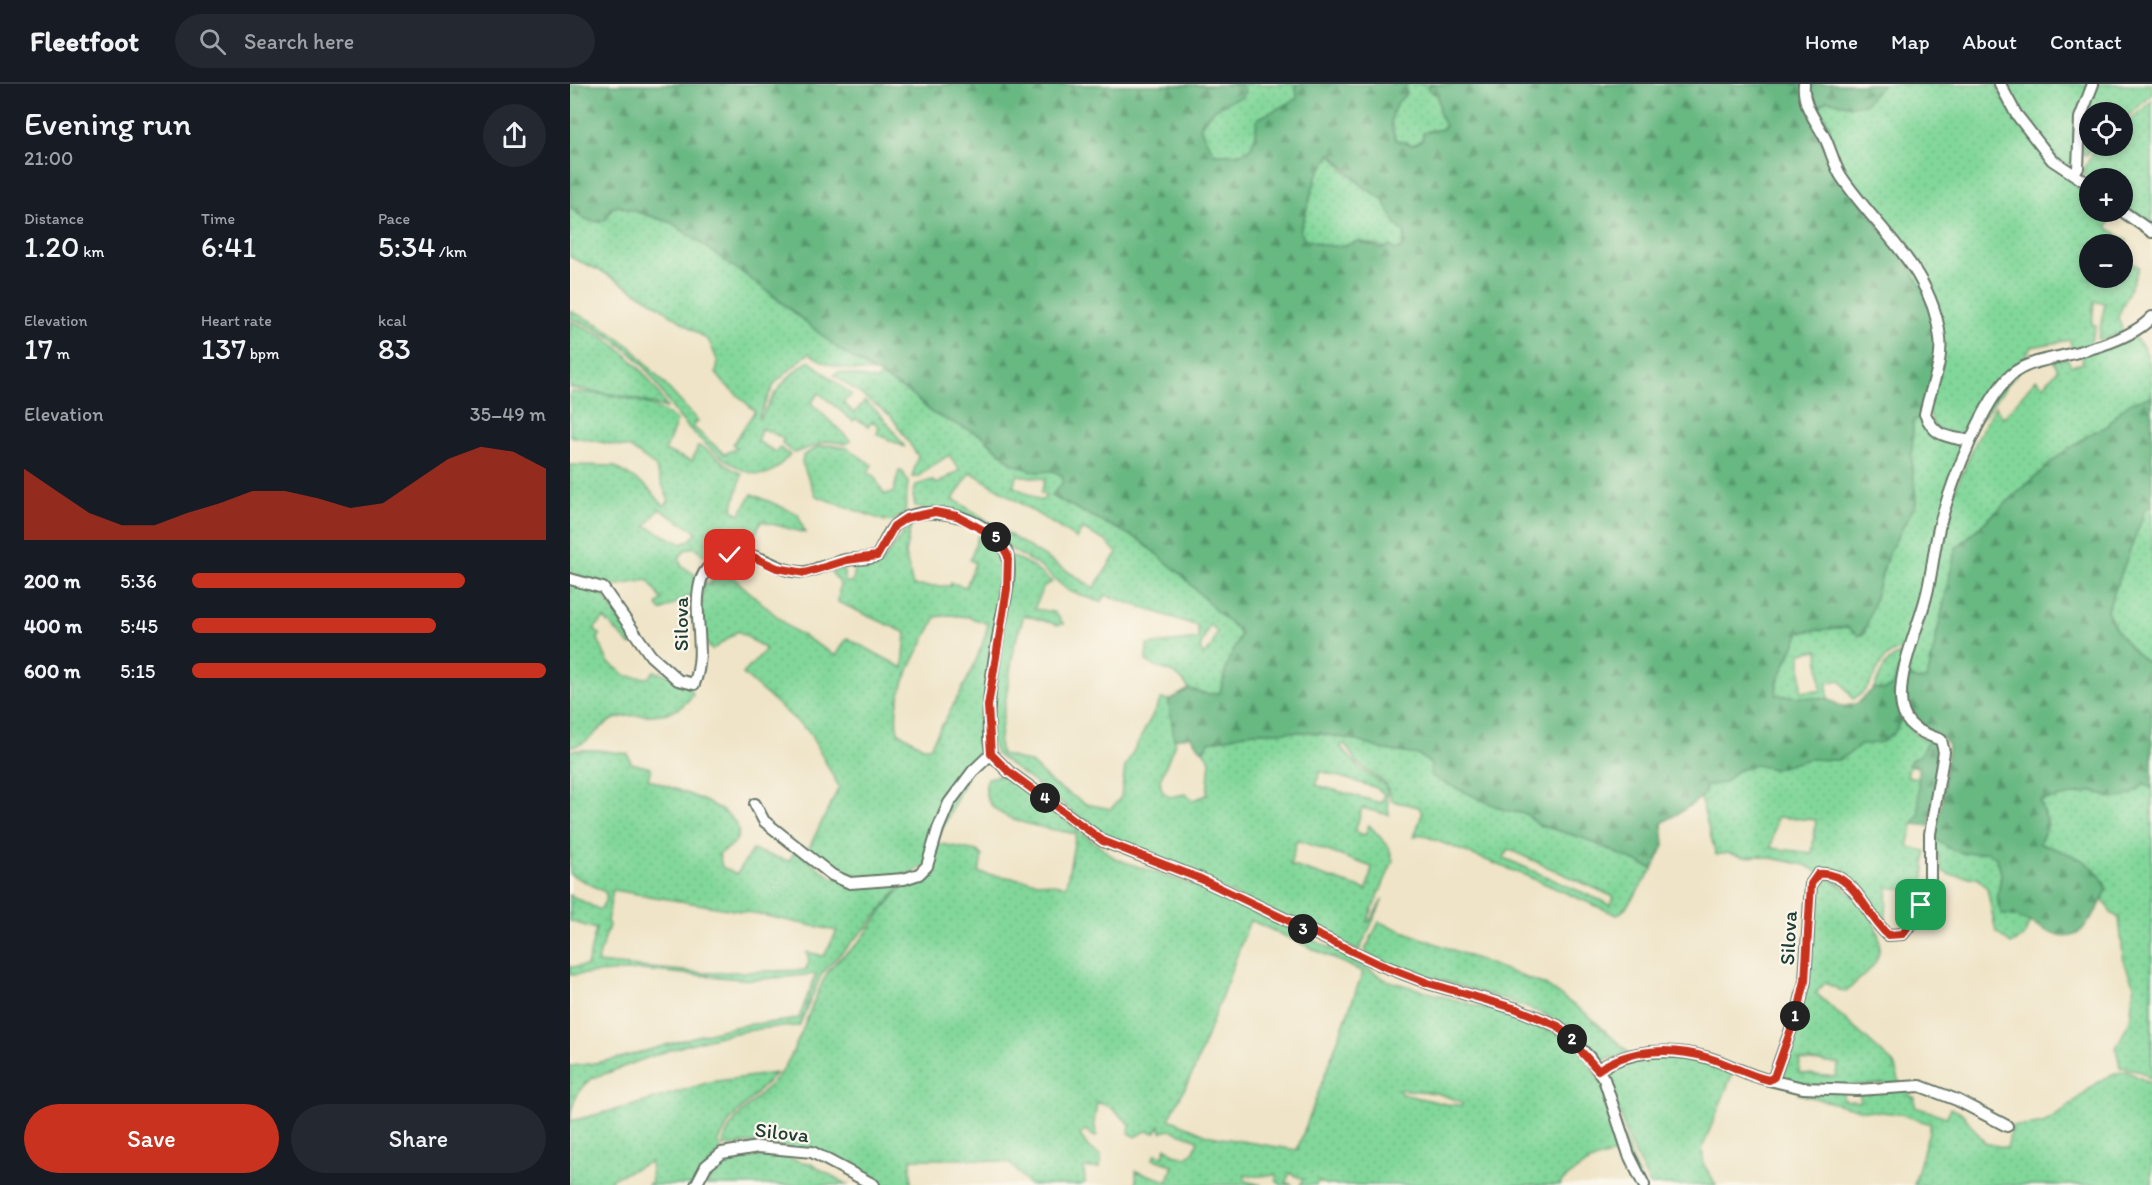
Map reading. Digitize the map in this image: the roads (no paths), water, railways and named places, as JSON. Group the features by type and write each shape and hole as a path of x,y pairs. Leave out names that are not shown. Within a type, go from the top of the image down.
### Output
{"street":[{"path":"1804,84 1803,99 1825,139 1840,175 1912,263 1929,294 1940,338 1940,362 1925,414 1931,428 1944,436 1970,441 2003,383 2014,373 2029,365 2076,353 2139,329 2152,316"},
{"path":"2000,84 2021,121 2052,160 2079,178"},
{"path":"2078,168 2080,118 2093,84"},
{"path":"2133,219 2152,232"},
{"name":"Silova","path":"1769,1080 1774,1077 1799,1007 1805,981 1811,884 1818,874 1830,873 1863,899 1880,927 1888,935 1903,934 1912,922 1930,884 1930,834 1944,752 1941,740 1912,728 1902,707 1902,690 1904,672 1927,594 1941,518 1970,441"},
{"name":"Silova","path":"570,579 603,588 651,656 678,680 693,684 698,673 700,650 697,600 705,569 716,561 730,555 749,555 777,568 805,573 847,560 877,556 894,526 906,518 935,512 957,516 998,538 1008,556 1007,589 988,706 991,754"},
{"path":"755,804 764,821 832,875 850,883 904,879 919,874 927,866 938,829 949,803 973,771 991,754 1009,772 1103,841 1201,879 1381,965 1428,983 1517,1009 1558,1026 1598,1070 1613,1102 1629,1155 1644,1185"},
{"path":"1598,1070 1614,1059 1663,1051 1708,1058 1769,1080 1803,1088 1857,1090 1920,1086 1957,1100 2007,1126"},
{"name":"Silova","path":"696,1185 706,1166 722,1153 758,1147 812,1152 874,1185"}]}
